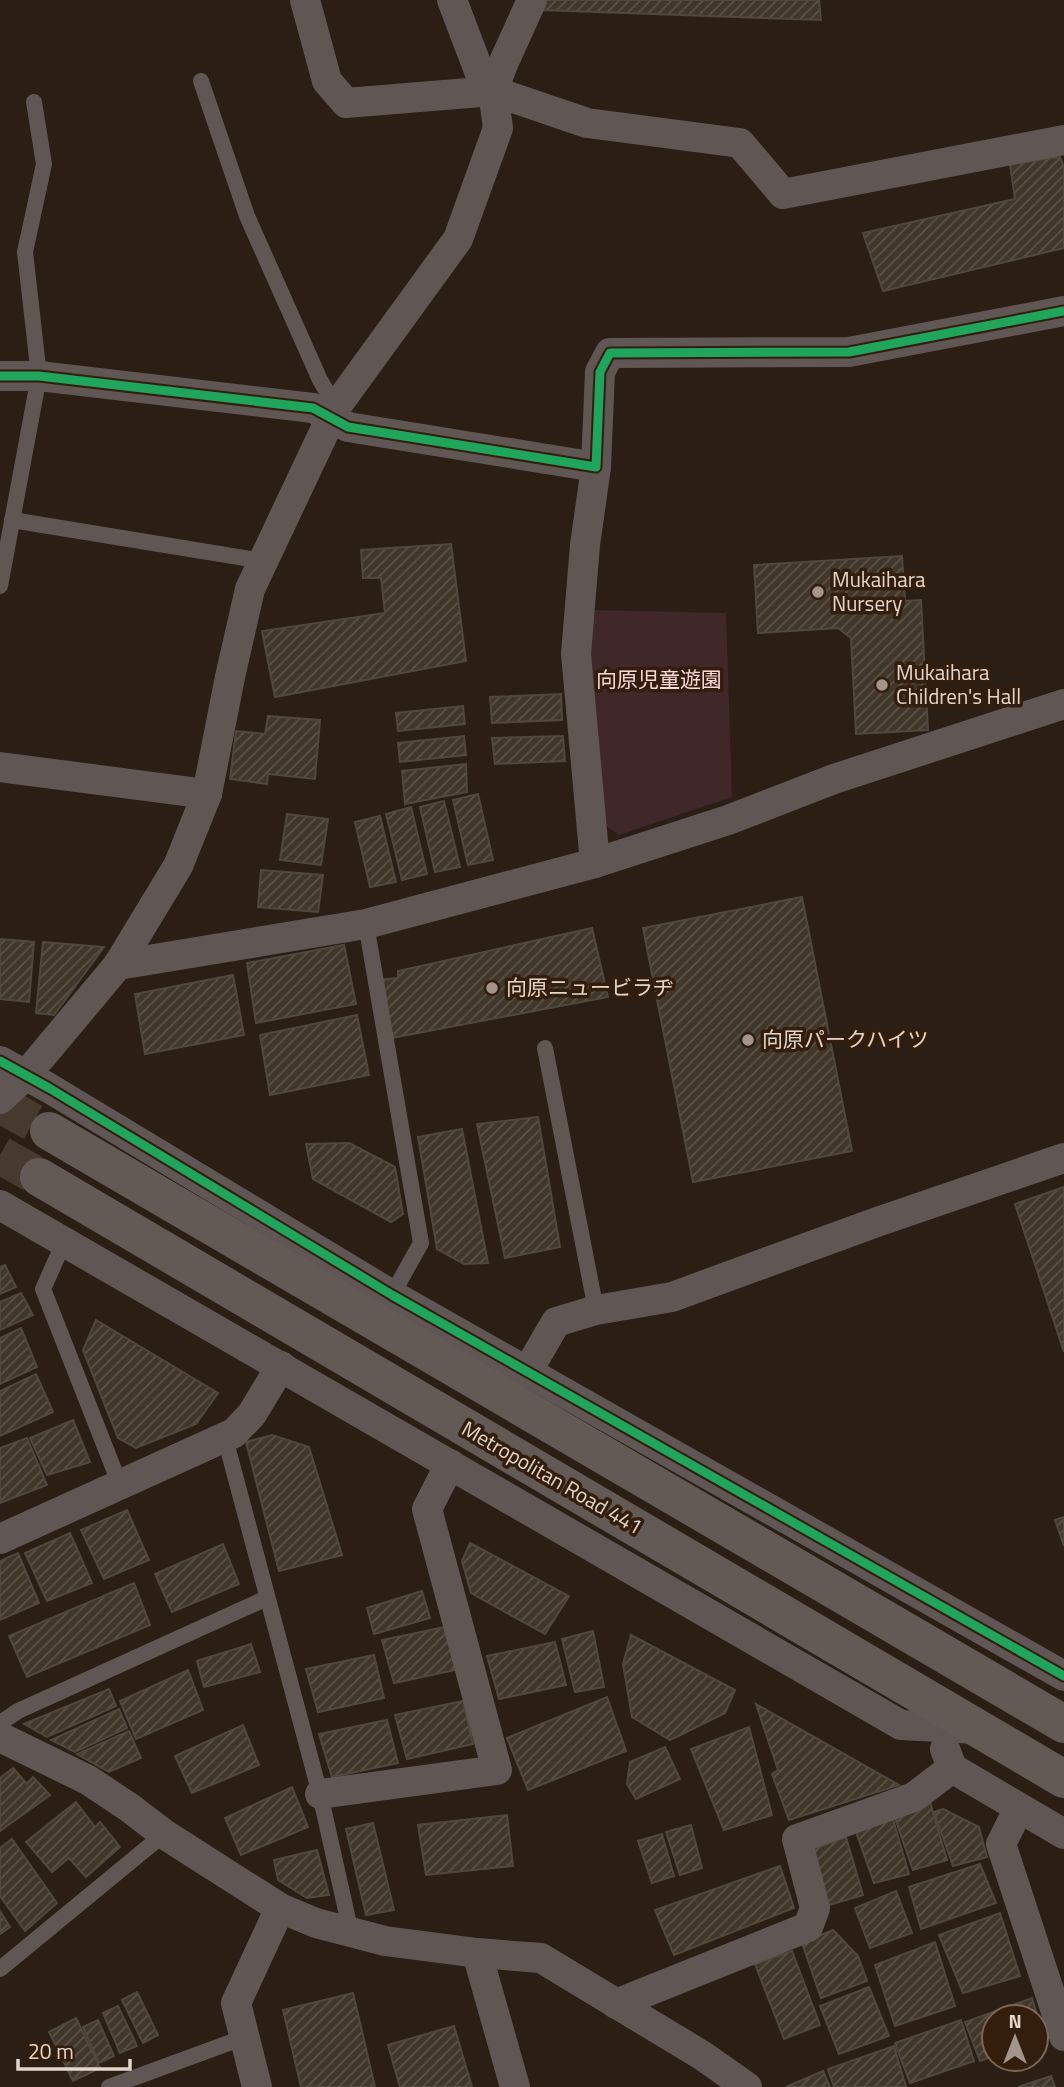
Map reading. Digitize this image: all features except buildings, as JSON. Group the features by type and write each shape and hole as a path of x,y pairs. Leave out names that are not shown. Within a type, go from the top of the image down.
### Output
{"main road":[{"path":"49,1131 1064,1724"},
{"name":"Metropolitan Road 441","path":"39,1177 1064,1779"}],"street":[{"path":"305,0 327,81 346,103 493,92 587,123 740,143 783,194 1064,140"},
{"path":"0,1099 26,1075 118,965 178,866 207,794 250,589 334,412 458,239 498,128 493,92 479,72 452,0"},
{"path":"493,92 531,0"},
{"path":"595,863 576,654 585,545 596,467 600,372 610,353 849,352 1064,311"},
{"path":"0,376 39,376 313,408 334,412 348,427 596,467"},
{"path":"118,965 366,924 595,863 728,821 834,779 1064,704"},
{"path":"0,766 207,794"},
{"path":"0,1061 391,1295 1064,1676"},
{"path":"527,1372 556,1322 596,1310 673,1297 1064,1158"},
{"path":"0,1205 901,1725 980,1729"},
{"path":"0,1539 234,1433 252,1414 281,1366"},
{"path":"320,1794 497,1770 427,1509 450,1464"},
{"path":"937,1727 952,1768 1064,1834"},
{"path":"0,1737 88,1780 280,1908 316,1923 386,1941 541,1958 704,2056 747,2087"},
{"path":"616,2004 808,1927 816,1908 797,1839 914,1797 952,1768"},
{"path":"1020,1808 1001,1843 1064,2036"},
{"path":"257,2087 236,2003 280,1908"},
{"path":"477,1953 514,2087"}],"lane":[{"path":"201,82 247,216 334,412"},
{"path":"0,586 39,376 25,252 44,164 34,102"},
{"path":"12,520 263,561"},
{"path":"366,924 421,1243 391,1295"},
{"path":"545,1048 596,1310"},
{"path":"64,1242 44,1289 120,1485"},
{"path":"225,1438 320,1794 351,1933"},
{"path":"0,1724 18,1711 267,1598"},
{"path":"0,1969 164,1833"},
{"path":"109,2087 245,2037"}],"green space":[{"name":"向原児童遊園","path":"593,610 726,613 732,797 619,835 606,826 588,655"}],"tunnel":[{"path":"0,1104 49,1131"},
{"path":"0,1155 39,1177"}],"cycle path":[{"path":"0,376 39,376 313,408 348,427 596,467 600,372 610,353 849,352 1064,311"},
{"path":"0,1061 392,1295 1064,1676"}],"place":[{"name":"Mukaihara Nursery","path":"818,592"},
{"name":"Mukaihara Children's Hall","path":"882,685"},
{"name":"向原ニュービラヂ","path":"492,988"},
{"name":"向原パークハイツ","path":"748,1040"}]}
